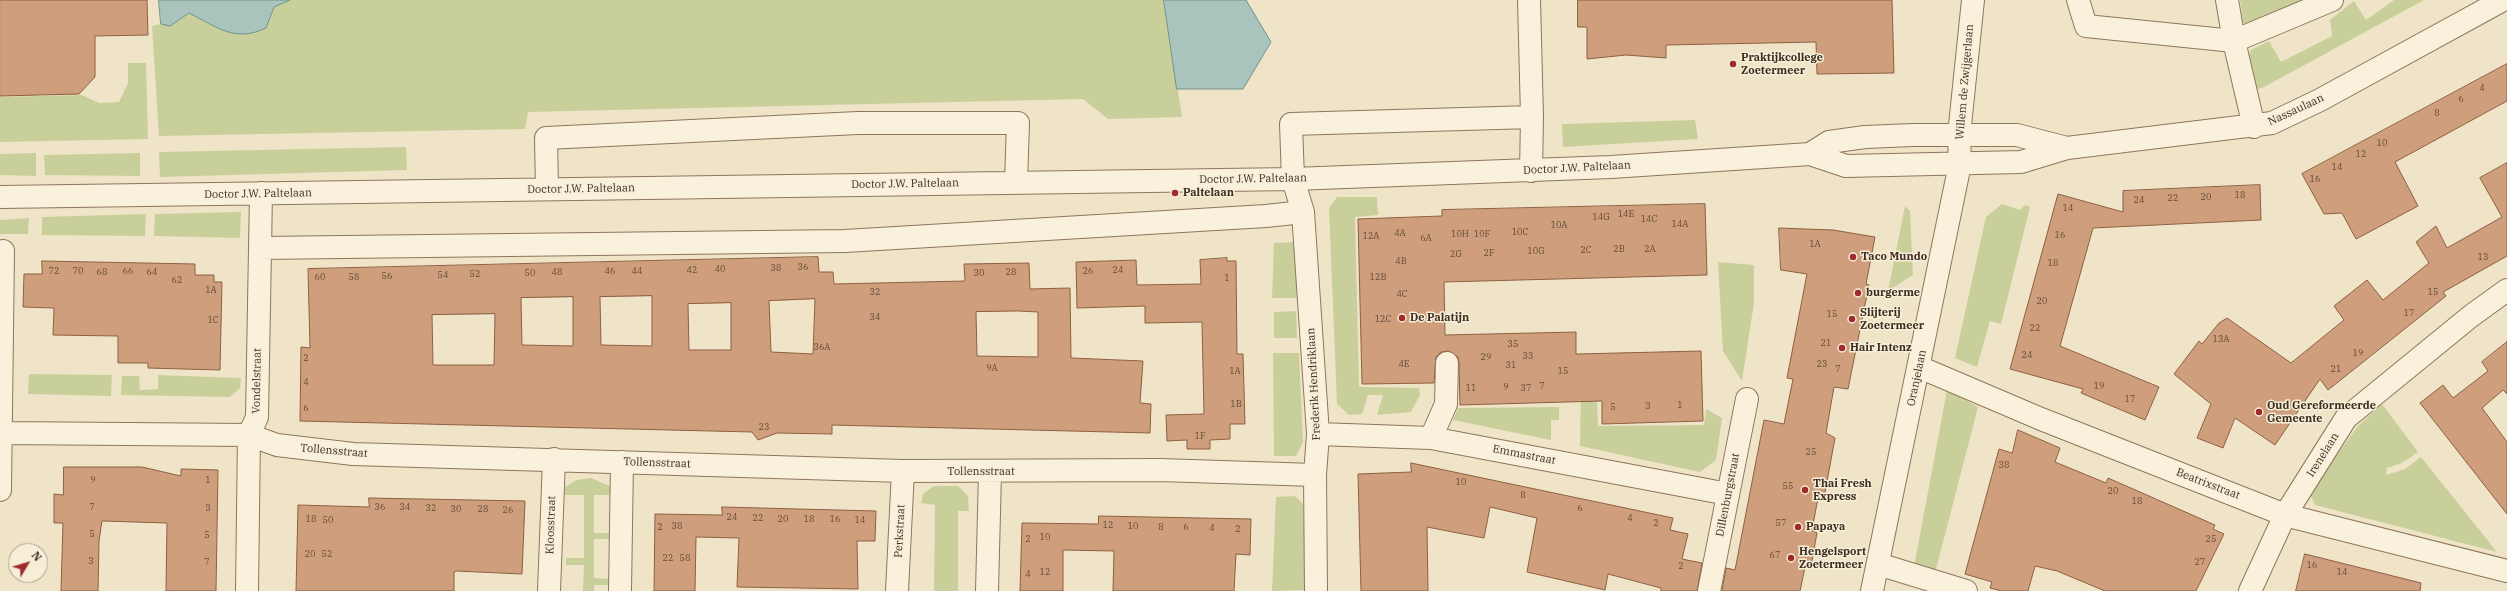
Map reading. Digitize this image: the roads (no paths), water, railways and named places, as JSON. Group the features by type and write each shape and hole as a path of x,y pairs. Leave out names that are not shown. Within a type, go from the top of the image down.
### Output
{"street":[{"path":"1528,0 1532,117 1530,171"},
{"name":"Willem de Zwijgerlaan","path":"1960,164 1960,136 1972,0"},
{"path":"2078,0 2086,26 2234,41 2332,0"},
{"path":"2227,0 2234,41 2254,127"},
{"name":"Nassaulaan","path":"1960,164 2021,162 2066,148 2254,127 2272,123 2320,100 2504,0"},
{"name":"Frederik Hendriklaan","path":"1316,591 1315,475 1318,434 1304,212 1293,179 1291,124 1532,117"},
{"path":"547,189 546,138 858,123 1018,123 1016,182"},
{"name":"Nassaulaan","path":"1960,136 2017,135 2066,148"},
{"name":"Doctor J.W. Paltelaan","path":"1810,154 1828,142 1865,137 1960,136"},
{"name":"Doctor J.W. Paltelaan","path":"0,197 1293,179 1530,171 1700,162 1810,154 1846,166 1960,164"},
{"name":"Oranjelaan","path":"1872,591 1960,164"},
{"name":"Vondelstraat","path":"247,591 249,435 257,417 261,194"},
{"path":"260,248 845,241 1304,212"},
{"path":"0,490 2,434 3,251"},
{"name":"Irenelaan","path":"2250,591 2285,515 2346,418 2465,321 2507,290"},
{"path":"1431,438 1446,404 1447,363"},
{"name":"Beatrixstraat","path":"1919,367 2041,419 2285,515 2507,571"},
{"name":"Dillenburgstraat","path":"1709,591 1747,400"},
{"name":"Tollensstraat","path":"2,434 249,435 278,445 353,454 990,473 1160,470 1315,475"},
{"name":"Emmastraat","path":"1318,434 1431,438 1728,494"},
{"name":"Kloosstraat","path":"549,591 554,459"},
{"path":"620,591 622,462"},
{"name":"Perkstraat","path":"897,591 903,471"},
{"path":"987,591 990,473"},
{"path":"1878,564 1966,591"}],"water":[{"path":"159,0 290,0 274,7 266,28 245,34 235,34 217,28 189,13 170,26 161,24"},
{"path":"1164,0 1246,0 1271,42 1243,89 1177,89"}],"place":[{"name":"Praktijkcollege Zoetermeer","path":"1733,64"},
{"name":"Paltelaan","path":"1175,193"},
{"name":"Taco Mundo","path":"1853,257"},
{"name":"burgerme","path":"1858,293"},
{"name":"De Palatijn","path":"1402,318"},
{"name":"Slijterij Zoetermeer","path":"1852,319"},
{"name":"Hair Intenz","path":"1842,348"},
{"name":"Oud Gereformeerde Gemeente","path":"2259,412"},
{"name":"Thai Fresh Express","path":"1805,490"},
{"name":"Papaya","path":"1798,527"},
{"name":"Hengelsport Zoetermeer","path":"1791,558"}]}
